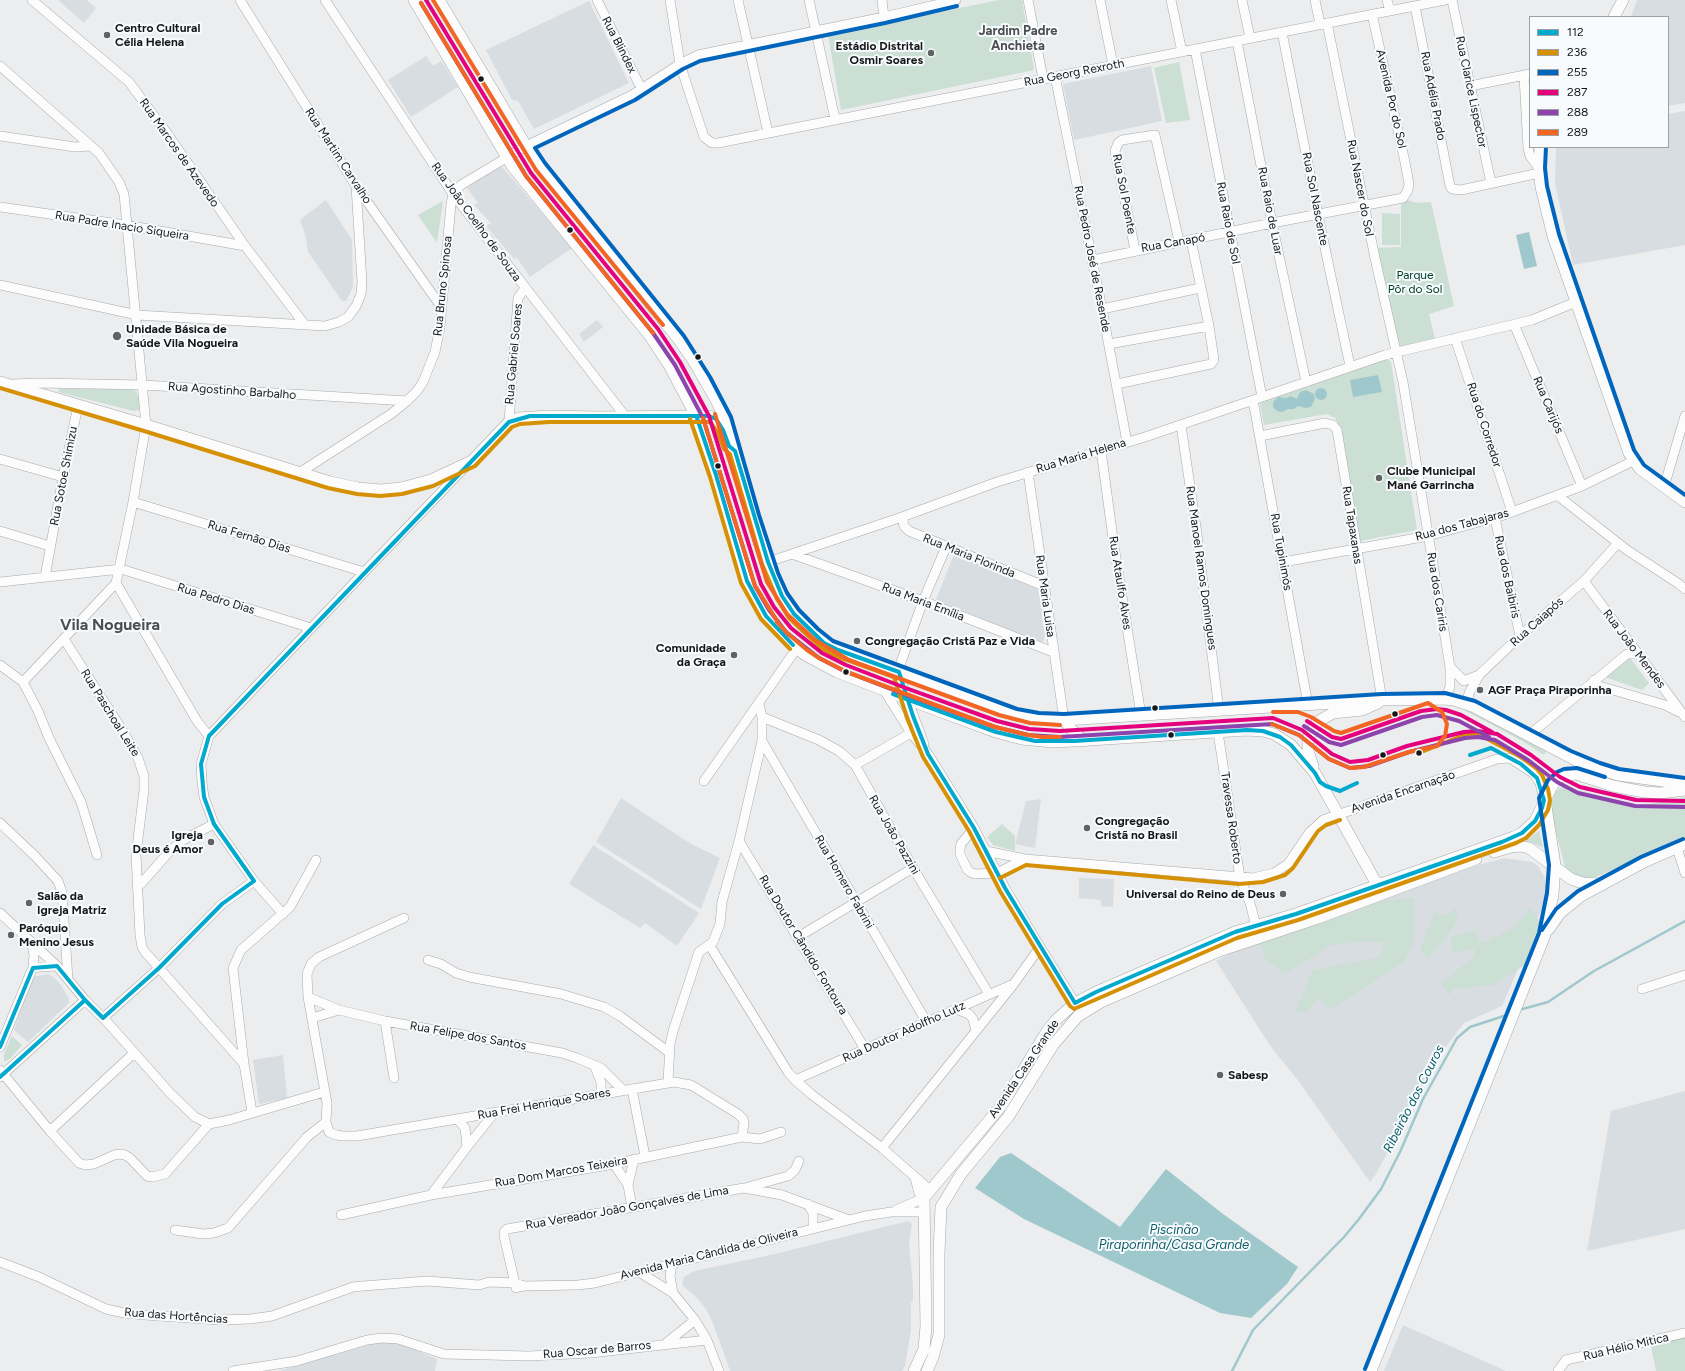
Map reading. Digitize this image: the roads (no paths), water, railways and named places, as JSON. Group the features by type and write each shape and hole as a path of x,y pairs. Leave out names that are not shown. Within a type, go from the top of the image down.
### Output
{"main road":[{"path":"414,0 506,157 659,349 696,416 716,475 747,581 766,616 796,648 826,667 996,732 1022,739 1053,742 1084,741 1252,730 1274,734 1291,745 1315,773 1382,889"},
{"path":"439,0 540,167 680,340 693,360 725,418 768,562 778,588 787,605 794,614 824,643 838,650 1015,714 1038,719 1064,720 1382,700 1445,699 1472,706 1583,764 1618,775 1685,784"},
{"path":"1615,16 1623,0"},
{"path":"1540,148 1539,171 1548,218 1633,462 1640,469 1685,502"},
{"path":"4,384 146,425 299,473 358,488 381,490 395,489 431,480 472,461 509,422 530,416 709,416 716,419 723,430 729,446 734,451"},
{"path":"1315,773 1308,751 1308,742 1309,736 1317,722 1326,716 1333,714 1362,710 1382,700"},
{"path":"1064,720 1084,741"},
{"name":"Avenida Casa Grande","path":"927,1371 933,1357 939,1335 939,1253 941,1207 961,1174 1020,1101 1053,1045 1083,1012 1101,1002 1219,951 1285,929 1522,833 1535,821 1542,808 1544,800 1556,780 1560,777 1569,774 1587,777 1613,786 1633,790 1661,792 1685,790"},
{"path":"1371,1371 1545,935 1553,894 1555,866 1544,800"},
{"name":"Avenida Casa Grande","path":"927,1194 946,1174 1002,1105 1047,1031 1061,1015 1075,1003 1096,992 1222,937 1382,889 1511,847 1520,846 1529,848 1576,881 1600,884"},
{"path":"1545,935 1560,913 1569,904 1600,884 1644,862 1681,846"},
{"path":"927,1194 941,1207"},
{"path":"914,1371 924,1349 926,1326 924,1212 927,1194"},
{"path":"924,1212 941,1207"}],"street":[{"name":"Rua Marcos de Azevedo","path":"32,0 129,82 169,136 245,246 305,325"},
{"name":"Rua Martim Carvalho","path":"240,0 356,186 442,308"},
{"name":"Rua João Coelho de Souza","path":"325,0 453,194 625,416"},
{"name":"Rua Blindex","path":"597,0 642,90"},
{"path":"670,0 680,64"},
{"path":"738,0 768,133"},
{"path":"810,0 835,119"},
{"path":"882,0 884,17"},
{"path":"453,194 461,185 506,157 642,90 680,64 698,54 816,29 884,17 955,0"},
{"path":"1028,0 1043,79"},
{"path":"1100,0 1113,65"},
{"path":"1171,0 1182,52"},
{"path":"1242,0 1250,38"},
{"name":"Rua Nascer do Sol","path":"1315,0 1324,24 1395,352"},
{"path":"1387,0 1390,11"},
{"name":"Rua Georg Rexroth","path":"680,64 704,137 712,143 718,143 1445,0"},
{"name":"Rua Clarice Lispector","path":"1452,0 1491,184"},
{"name":"Rua Adélia Prado","path":"1415,6 1450,186 1452,189 1461,190 1491,184"},
{"name":"Avenida Por do Sol","path":"1372,14 1409,184"},
{"name":"Rua Sol Nascente","path":"1282,32 1318,215 1350,366"},
{"name":"Rua Raio de Luar","path":"1237,41 1272,222 1306,382"},
{"name":"Rua Raio de Sol","path":"1195,49 1230,232 1258,399"},
{"path":"1,69 99,153 119,182 124,194 126,225 137,315 146,425 134,502 116,583 23,682"},
{"path":"1470,86 1527,75 1528,148 1530,156 1539,171 1491,184"},
{"name":"Rua Pedro José de Resende","path":"1056,76 1117,384 1127,442"},
{"name":"Rua Sol Poente","path":"1135,250 1115,151 1118,143 1122,140 1155,135 1178,241"},
{"path":"0,136 75,147 90,146"},
{"name":"Rua Canapó","path":"1092,260 1272,222 1318,215 1403,198 1408,190 1409,184"},
{"path":"0,285 137,315 325,326 339,322 348,317 356,306 361,294 362,282 356,186"},
{"name":"Rua Bruno Spinosa","path":"299,473 391,414 407,402 420,386 430,367 440,327 453,194"},
{"name":"Rua Padre Inacio Siqueira","path":"0,207 126,225 245,246"},
{"path":"1117,384 1210,364 1214,360 1209,326 1190,240"},
{"name":"Rua Gabriel Soares","path":"509,422 518,298 525,288"},
{"path":"1102,309 1200,288"},
{"name":"Rua Maria Helena","path":"768,562 902,517 1028,472 1181,425 1350,366 1395,352 1532,320 1576,302"},
{"name":"Rua Carijós","path":"1514,324 1582,486"},
{"path":"1109,344 1209,326"},
{"name":"Rua do Corredor","path":"1455,338 1512,512"},
{"name":"Rua dos Cariris","path":"1395,352 1402,382 1450,667 1450,687 1445,699"},
{"name":"Rua Agostinho Barbalho","path":"4,384 39,383 143,385 407,402"},
{"path":"44,395 56,384"},
{"name":"Rua Tupinimós","path":"1258,399 1260,436 1308,705"},
{"name":"Rua Sotoe Shimizu","path":"45,577 63,477 78,406"},
{"path":"1664,487 1685,416"},
{"name":"Rua Tapaxanas","path":"1260,436 1325,423 1330,423 1335,426 1337,430 1382,700"},
{"name":"Rua Manoel Ramos Domingues","path":"1181,425 1196,527 1219,711"},
{"name":"Rua Ataulfo Alves","path":"1101,450 1114,546 1141,715"},
{"path":"0,459 63,477"},
{"path":"283,914 254,881 214,824 204,797 202,782 202,764 209,736 364,572 472,461"},
{"name":"Rua dos Tabajaras","path":"1283,562 1428,536 1494,518 1558,496 1633,462"},
{"name":"Rua Maria Luisa","path":"1028,472 1064,720"},
{"path":"1558,496 1618,543 1685,589"},
{"name":"Rua Fernão Dias","path":"134,502 364,572"},
{"name":"Rua Maria Florinda","path":"902,517 904,526 909,531 1044,586"},
{"name":"Rua dos Baibiris","path":"1494,518 1520,636"},
{"path":"0,531 50,546"},
{"name":"Rua Caiapós","path":"1472,706 1468,698 1468,693 1480,674 1520,636 1584,581 1618,543"},
{"path":"928,754 899,672 901,658 946,547"},
{"name":"Rua Maria Emília","path":"792,554 923,601 1053,652"},
{"path":"0,582 120,569"},
{"name":"Rua Pedro Dias","path":"120,569 311,628"},
{"name":"Rua João Mendes","path":"1584,581 1684,716"},
{"path":"116,583 197,721 209,736"},
{"name":"Rua Paschoal Leite","path":"64,639 124,733 138,758 144,776 144,790 136,855 140,935 142,947 158,968 244,1064"},
{"path":"1627,654 1629,642"},
{"path":"704,781 759,704 796,648"},
{"path":"1528,736 1627,654 1638,654"},
{"path":"0,665 23,682 38,711 52,744 81,802 97,855"},
{"path":"1450,667 1464,681 1480,674"},
{"path":"1594,680 1599,686 1652,701 1674,709 1684,716"},
{"path":"1652,701 1655,698 1661,684"},
{"path":"884,690 911,733 928,754 974,828 997,873 1040,947 1075,1003 1083,1012"},
{"path":"668,1082 673,1031 699,952 710,946 717,935 722,902 739,841 762,741 762,717 759,704"},
{"name":"Rua João Pazzini","path":"762,717 820,740 839,751 855,765 913,868 989,994"},
{"name":"Travessa Roberto","path":"1218,732 1240,878 1250,903 1256,926"},
{"path":"855,765 911,733"},
{"name":"Rua Homero Fabrini","path":"762,741 926,1021"},
{"name":"Avenida Encarnação","path":"986,851 1025,859 1240,878 1262,876 1281,870 1292,860 1308,833 1323,820 1493,760 1504,758 1518,762 1533,773 1540,783 1544,800"},
{"path":"0,823 35,856 58,881 62,892 68,979"},
{"path":"138,887 170,851 183,840 214,824"},
{"path":"974,828 961,844 960,849 960,854 967,869 976,874 997,873 1025,859"},
{"name":"Rua Doutor Cândido Fontoura","path":"739,841 865,1049"},
{"path":"1681,846 1685,873"},
{"path":"252,1112 244,1064 233,968 241,950 290,907 316,860"},
{"path":"798,937 913,868"},
{"path":"102,1018 158,968 222,904 254,881"},
{"path":"0,913 57,966 85,1000 170,1093 195,1117 209,1124"},
{"path":"175,1230 202,1234 214,1233 228,1228 307,1137 326,1122 327,1103 308,997 307,974 311,964 320,957 404,918"},
{"path":"0,1047 33,968 34,954 31,942"},
{"path":"710,946 788,1072 811,1094 882,1148 915,1177 919,1193 927,1194"},
{"path":"882,1148 1013,985 1040,947"},
{"path":"428,960 441,964 456,973 469,977 561,994 604,1007 620,1016 670,1053"},
{"path":"33,968 57,966"},
{"path":"1642,989 1685,975"},
{"name":"Rua Doutor Adolfho Lutz","path":"795,1080 926,1021 1013,985"},
{"name":"Rua Felipe dos Santos","path":"308,997 338,1010 385,1021 562,1053 601,1068 628,1090"},
{"path":"85,1000 1,1074 50,1131 79,1162 84,1165 94,1164 114,1155 125,1155 147,1176 152,1177 165,1174 209,1124 229,1120 324,1092"},
{"path":"956,1009 969,1014 973,1019 976,1031"},
{"path":"312,1018 338,1010"},
{"path":"385,1021 394,1078"},
{"path":"50,1131 134,1053"},
{"path":"595,1066 601,1082 601,1093"},
{"name":"Rua Frei Henrique Soares","path":"326,1122 329,1132 336,1135 356,1136 601,1093 628,1090 668,1082 681,1082 691,1085 738,1114 743,1119 744,1123 742,1137"},
{"path":"628,1090 645,1156"},
{"path":"431,1195 467,1146 495,1112"},
{"path":"456,1119 465,1128 467,1146"},
{"name":"Rua Dom Marcos Teixeira","path":"341,1215 431,1195 614,1164 645,1156 742,1137 760,1139 781,1132"},
{"path":"632,1208 628,1185 634,1159"},
{"path":"744,1188 788,1176 795,1170 799,1161"},
{"path":"614,1164 628,1185"},
{"name":"Rua Vereador João Gonçalves de Lima","path":"519,1286 504,1236 504,1232 507,1228 744,1188 782,1195 849,1220"},
{"name":"Avenida Maria Cândida de Oliveira","path":"891,1212 927,1194"},
{"path":"808,1204 813,1213 814,1228"},
{"name":"Avenida Maria Cândida de Oliveira","path":"334,1294 353,1287 398,1282 427,1281 479,1285 487,1288 578,1285 639,1272 849,1220 891,1212 924,1212"},
{"name":"Rua das Hortências","path":"0,1262 39,1277 106,1308 124,1313 220,1320 250,1319 272,1316 334,1294"},
{"path":"672,1264 670,1276 673,1293"},
{"path":"639,1272 673,1293 695,1320 707,1340 718,1371"},
{"name":"Rua Oscar de Barros","path":"665,1344 695,1320"},
{"name":"Rua Hélio Mitica","path":"1558,1371 1566,1360 1685,1334"},
{"name":"Rua Oscar de Barros","path":"232,1371 242,1371 297,1361 367,1340 382,1338 398,1339 444,1354 530,1356 590,1353 707,1340"}],"water":[{"path":"1529,232 1537,266 1524,269 1516,235"},
{"path":"1378,375 1382,392 1353,397 1350,380"},
{"path":"1321,388 1325,390 1327,394 1325,398 1321,400 1317,398 1315,394 1317,390"},
{"path":"1306,390 1314,394 1315,399 1311,407 1305,408 1298,406 1294,409 1288,409 1282,412 1277,411 1273,407 1273,402 1278,397 1286,398 1291,396 1297,399 1300,392"},
{"name":"Piscinão Piraporinha/Casa Grande","path":"1011,1153 1120,1227 1166,1169 1223,1214 1298,1267 1287,1284 1251,1318 1220,1313 1024,1219 975,1188 1000,1157"}],"waterway":[{"name":"Ribeirão dos Couros","path":"1519,1010 1548,1002 1594,971 1685,921"},
{"name":"Ribeirão dos Couros","path":"1232,1371 1253,1330 1344,1237 1381,1189 1400,1152 1423,1099 1457,1038 1470,1027 1510,1014"}],"place":[{"name":"Centro Cultural Célia Helena","path":"107,35"},
{"name":"Estádio Distrital Osmir Soares","path":"931,53"},
{"name":"Unidade Básica de Saúde Vila Nogueira","path":"117,336"},
{"name":"Clube Municipal Mané Garrincha","path":"1379,478"},
{"name":"Congregação Cristã Paz e Vida","path":"857,641"},
{"name":"Comunidade da Graça","path":"734,655"},
{"name":"AGF Praça Piraporinha","path":"1480,690"},
{"name":"Congregação Cristã no Brasil","path":"1087,828"},
{"name":"Igreja Deus é Amor","path":"211,842"},
{"name":"Universal do Reino de Deus","path":"1283,894"},
{"name":"Salão da Igreja Matriz","path":"29,903"},
{"name":"Paróquio Menino Jesus","path":"11,935"},
{"name":"Sabesp","path":"1220,1075"}],"district":[{"name":"Jardim Padre Anchieta","path":"1018,38"},
{"name":"Vila Nogueira","path":"110,625"}],"park label":[{"name":"Parque Pôr do Sol","path":"1415,282"}]}
